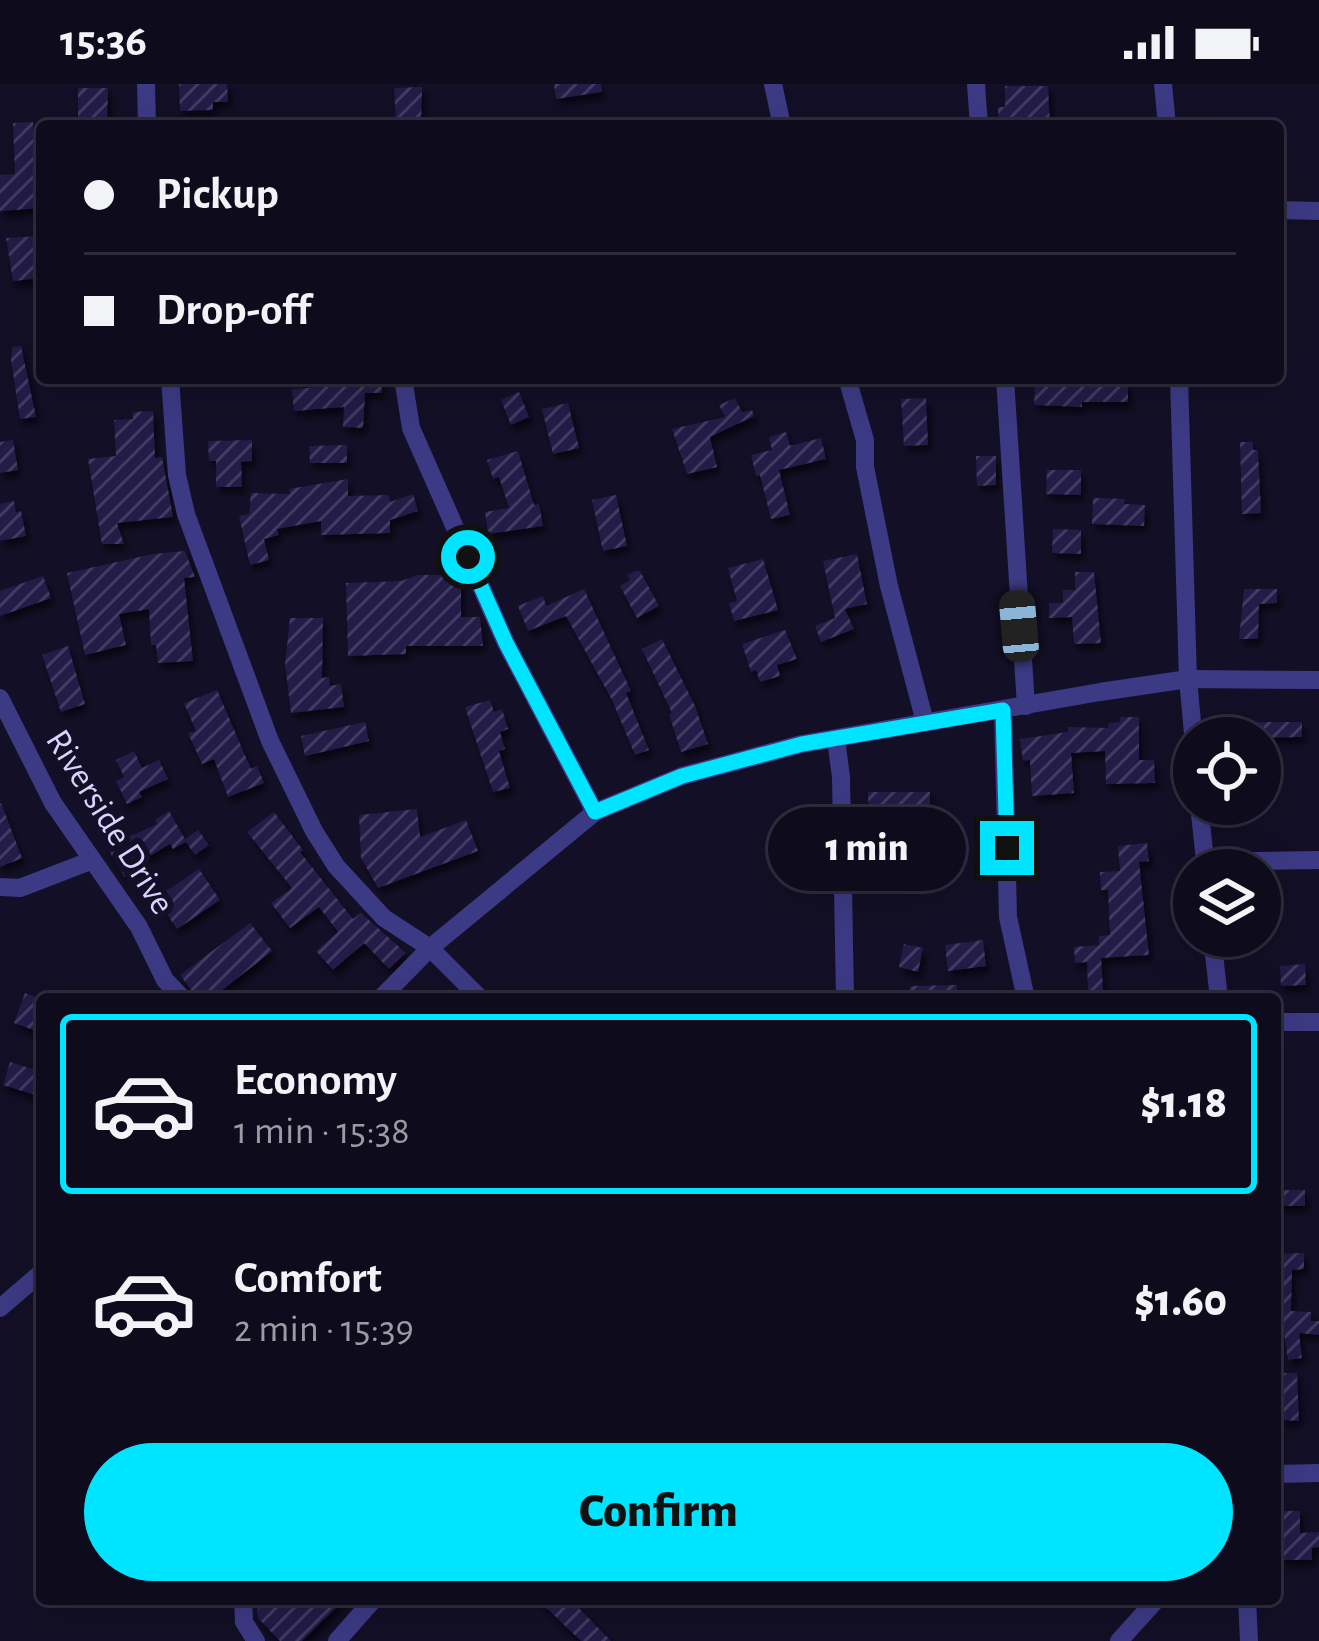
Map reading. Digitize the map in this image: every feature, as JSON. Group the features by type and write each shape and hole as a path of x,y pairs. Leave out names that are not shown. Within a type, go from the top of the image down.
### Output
{"street":[{"path":"146,84 147,120"},
{"path":"773,84 781,120"},
{"path":"976,84 979,120"},
{"path":"1162,84 1165,120"},
{"path":"1284,210 1319,211"},
{"path":"170,384 186,514 270,741 314,831 337,866 385,918 430,948 475,993"},
{"path":"404,384 411,428 487,600 595,812"},
{"path":"849,384 866,440 865,467 889,586 925,722"},
{"path":"1005,384 1025,706"},
{"path":"1179,384 1192,717"},
{"path":"386,993 430,948 595,812 682,776 836,739 1188,679 1319,680"},
{"name":"Riverside Drive","path":"0,698 30,763 177,993"},
{"path":"1003,710 1008,917 1025,993"},
{"path":"836,739 841,777 845,993"},
{"path":"1281,862 1319,860"},
{"path":"0,887 20,888 90,861"},
{"path":"1214,957 1218,993"},
{"path":"1281,1022 1319,1022"},
{"path":"0,1308 36,1277"},
{"path":"1281,1474 1319,1473"},
{"path":"243,1605 244,1622 256,1641"},
{"path":"337,1641 369,1605"},
{"path":"1119,1641 1152,1605"},
{"path":"1247,1605 1249,1641"}],"building":[{"path":"179,84 227,84 228,102 213,102 213,110 180,111"},
{"path":"554,84 601,84 602,92 556,99"},
{"path":"1005,86 1048,86 1050,120 998,120 998,107 1005,107"},
{"path":"422,87 421,120 396,120 394,88"},
{"path":"78,88 108,88 107,120 78,120"},
{"path":"33,122 36,208 0,211 0,175 15,174 13,123"},
{"path":"36,236 36,279 13,281 6,238"},
{"path":"21,346 36,417 20,419 11,360 12,347"},
{"path":"381,384 382,393 365,393 363,428 343,427 344,407 294,411 292,389"},
{"path":"1035,384 1128,384 1128,402 1034,405"},
{"path":"519,392 529,417 511,425 501,400"},
{"path":"735,398 742,412 752,410 754,416 710,437 717,467 687,474 672,429 725,417 719,405"},
{"path":"926,398 928,445 904,446 901,399"},
{"path":"568,403 579,448 553,454 542,409"},
{"path":"153,411 155,458 162,457 173,517 117,523 124,544 102,544 88,459 116,456 114,420 133,419 132,412"},
{"path":"786,432 790,446 821,438 826,459 779,470 790,515 771,519 751,455 772,450 769,437"},
{"path":"13,440 18,470 0,473 0,442"},
{"path":"252,440 252,461 241,462 242,487 216,487 216,461 209,461 208,441"},
{"path":"1240,442 1253,442 1253,450 1258,450 1261,513 1242,514"},
{"path":"347,445 347,463 310,463 309,446"},
{"path":"518,451 543,526 488,534 485,512 509,508 499,477 493,479 487,460"},
{"path":"976,456 996,456 996,485 977,486"},
{"path":"1047,470 1081,470 1081,495 1046,494"},
{"path":"348,479 348,496 389,495 390,502 413,494 418,511 390,520 390,533 321,535 321,521 277,529 279,535 264,539 269,560 250,565 239,516 249,514 251,493 290,494 289,489"},
{"path":"616,495 627,546 603,551 592,500"},
{"path":"1093,498 1145,505 1144,526 1092,524"},
{"path":"14,501 26,536 0,541 0,504"},
{"path":"1053,529 1081,530 1081,554 1052,553"},
{"path":"185,551 195,577 184,578 193,661 158,663 156,645 151,645 149,609 119,614 126,645 85,655 67,573"},
{"path":"857,554 867,604 845,609 854,629 821,642 815,626 835,618 823,561"},
{"path":"763,559 778,610 734,621 729,603 737,601 728,568"},
{"path":"640,571 659,606 637,618 620,586"},
{"path":"1075,572 1094,572 1101,643 1074,644 1072,617 1049,618 1049,603 1063,603 1063,590 1075,590"},
{"path":"418,575 461,575 461,617 480,617 483,646 406,646 406,654 348,656 346,583 401,581"},
{"path":"43,576 51,598 0,616 0,591"},
{"path":"584,589 631,691 626,693 649,750 635,755 612,700 566,616 528,631 518,606 543,596 546,606"},
{"path":"1244,589 1277,589 1277,603 1259,604 1258,639 1239,639"},
{"path":"290,618 323,618 322,678 329,677 330,686 341,684 344,707 291,713 285,664"},
{"path":"785,630 797,659 777,665 780,676 760,682 756,670 751,672 742,644"},
{"path":"662,639 708,744 681,752 672,713 642,649"},
{"path":"68,646 85,704 61,712 42,655"},
{"path":"217,690 251,769 257,766 264,783 228,797 214,759 202,764 188,733 196,731 184,703"},
{"path":"490,700 494,712 502,709 508,729 500,732 505,749 499,751 510,788 493,792 465,707"},
{"path":"1120,717 1139,717 1139,760 1154,760 1155,783 1106,784 1105,751 1071,753 1074,793 1032,796 1030,760 1023,761 1020,739 1068,732 1068,727 1108,728 1109,723 1120,722"},
{"path":"365,722 369,741 305,756 301,736"},
{"path":"1281,722 1302,722 1302,737 1281,737"},
{"path":"134,751 142,768 159,760 168,779 139,792 142,797 127,804 116,781 124,777 116,760"},
{"path":"868,792 930,792 930,832 869,833"},
{"path":"0,804 22,858 0,867"},
{"path":"417,809 420,837 466,820 478,851 378,888 361,858 359,815"},
{"path":"169,811 185,839 198,830 209,845 195,855 186,842 173,849 170,844 124,877 107,847 157,824 155,820"},
{"path":"274,812 353,919 361,913 406,953 389,969 364,943 333,970 316,951 338,932 319,907 290,928 271,903 292,888 247,832"},
{"path":"1147,843 1149,861 1139,862 1149,955 1101,958 1103,990 1088,991 1087,962 1075,963 1074,947 1099,945 1099,936 1110,935 1108,890 1101,890 1100,872 1120,871 1118,846"},
{"path":"199,869 220,900 177,929 156,898"},
{"path":"250,923 272,951 219,993 194,993 180,975"},
{"path":"983,940 986,966 948,971 945,945"},
{"path":"904,944 923,948 918,972 899,967"},
{"path":"1305,964 1306,985 1281,986 1280,966"},
{"path":"957,985 957,993 910,993 910,986"},
{"path":"25,993 36,997 36,1031 14,1023"},
{"path":"10,1062 36,1070 36,1095 3,1085"},
{"path":"1281,1190 1305,1190 1305,1206 1281,1206"},
{"path":"1304,1253 1304,1269 1292,1270 1291,1311 1311,1312 1311,1321 1319,1321 1319,1335 1299,1333 1302,1358 1288,1360 1281,1332 1281,1254"},
{"path":"1281,1373 1297,1373 1299,1421 1282,1420"},
{"path":"1281,1511 1300,1511 1300,1533 1319,1532 1319,1547 1312,1548 1312,1560 1282,1560"},
{"path":"262,1605 339,1605 302,1641 280,1641 258,1618"},
{"path":"543,1605 576,1605 611,1641 581,1641"}],"route":[{"path":"468,557 506,643 595,812 682,776 802,744 1003,710 1007,848"}]}
